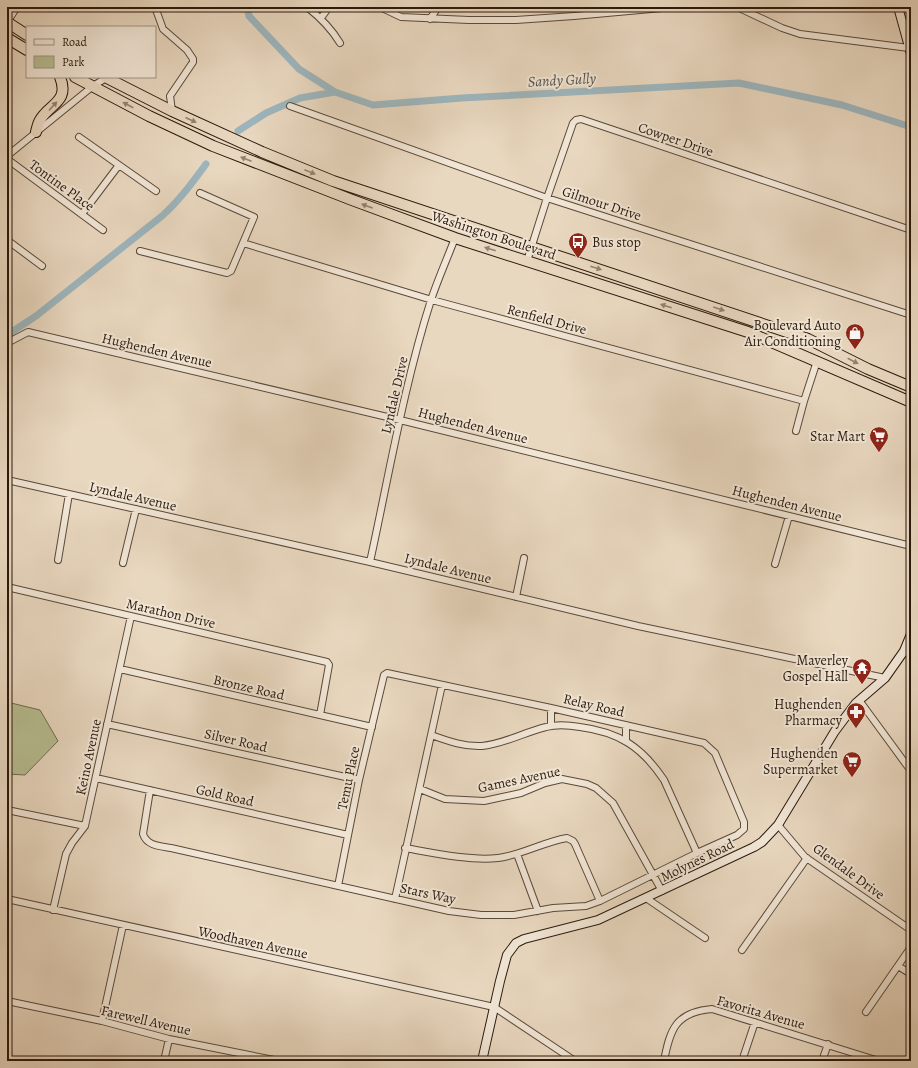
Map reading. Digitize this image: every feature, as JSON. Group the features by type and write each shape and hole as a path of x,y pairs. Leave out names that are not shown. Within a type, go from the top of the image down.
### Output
{"highway":[{"path":"7,22 26,34"},
{"path":"7,38 26,49"},
{"path":"36,132 40,120 56,104 62,94 63,84 60,78"},
{"name":"Washington Boulevard","path":"77,78 149,116 213,146 455,238 748,332 909,402"},
{"name":"Washington Boulevard","path":"107,78 172,111 262,152 333,181 808,339 868,369 911,387"}],"main road":[{"path":"898,7 910,51"},
{"name":"Molynes Road","path":"482,1061 507,955 516,943 524,939 598,920 662,891 762,842 778,825 835,731 859,700 885,678 904,651 911,634"}],"street":[{"path":"7,22 17,7"},
{"path":"155,7 163,30 187,50 193,59 193,62 170,96 172,111"},
{"path":"307,7 321,18 333,31 340,43"},
{"path":"321,18 329,7"},
{"path":"380,7 401,17 430,19 516,20 673,7"},
{"path":"430,19 438,7"},
{"path":"737,7 782,28 800,34 910,51"},
{"path":"7,156 104,78"},
{"name":"Gilmour Drive","path":"290,106 546,198 911,315"},
{"name":"Cowper Drive","path":"527,261 546,198 574,123 576,120 581,119 911,230"},
{"path":"80,137 156,190"},
{"name":"Tontine Place","path":"7,159 103,230"},
{"path":"82,214 119,165"},
{"path":"140,251 227,273 231,271 254,219 253,216 200,193"},
{"name":"Lyndale Drive","path":"370,562 400,420 418,346 432,300 455,238"},
{"path":"7,240 42,266"},
{"name":"Renfield Drive","path":"244,243 432,300 804,401"},
{"name":"Hughenden Avenue","path":"7,343 28,332 400,420 911,546"},
{"path":"796,431 817,361"},
{"name":"Lyndale Avenue","path":"7,480 370,562 638,626 885,678"},
{"path":"58,560 69,494"},
{"path":"124,562 136,509"},
{"path":"775,564 789,516"},
{"path":"516,597 524,558"},
{"name":"Marathon Drive","path":"7,587 320,660 329,664 320,715"},
{"name":"Keino Avenue","path":"85,826 131,616"},
{"name":"Bronze Road","path":"120,669 372,727"},
{"name":"Relay Road","path":"384,675 387,673 551,708 708,745 715,753 744,822 744,829"},
{"name":"Temu Place","path":"338,886 384,675"},
{"path":"395,899 442,685"},
{"path":"859,700 911,771"},
{"path":"551,708 551,726"},
{"name":"Silver Road","path":"108,724 360,780"},
{"path":"626,725 626,740"},
{"path":"432,735 453,743 482,746 551,726 573,726 590,728 612,734 626,740 648,759 664,780 697,853"},
{"name":"Gold Road","path":"96,778 348,835"},
{"name":"Games Avenue","path":"420,789 445,799 484,801 521,793 545,783 562,779 587,784 596,788 613,803 662,891"},
{"name":"Stars Way","path":"150,790 143,834 146,840 153,844 468,914 514,915 586,906 600,901 737,835 744,829"},
{"path":"7,810 85,826 72,843 66,854 53,910"},
{"name":"Glendale Drive","path":"778,825 807,858 911,930"},
{"path":"406,848 478,858 498,858 517,854 562,838 570,839 575,844 600,901"},
{"path":"517,854 538,911"},
{"path":"742,950 807,858"},
{"path":"646,898 705,938"},
{"name":"Woodhaven Avenue","path":"7,899 494,1007"},
{"path":"102,1022 123,925"},
{"path":"866,1012 911,947"},
{"path":"898,966 911,974"},
{"name":"Farewell Avenue","path":"7,1001 102,1022 169,1039 279,1061"},
{"path":"494,1007 575,1061"},
{"name":"Favorita Avenue","path":"664,1061 674,1028 680,1020 688,1014 699,1010 712,1009 879,1061"},
{"path":"742,1061 755,1022"},
{"path":"164,1061 169,1039"},
{"path":"822,1061 828,1044"}],"green space":[{"path":"7,702 40,710 58,741 25,775 7,774"}],"waterway":[{"name":"Sandy Gully","path":"247,7 249,16 299,69 335,92 373,105 462,98 739,83 842,105 911,127"},
{"path":"238,131 266,113 300,98 335,92"},
{"path":"7,335 36,316 162,216 180,198 206,164"}],"place":[{"name":"Bus stop","path":"578,259"},
{"name":"Boulevard Auto Air Conditioning","path":"855,350"},
{"name":"Star Mart","path":"879,453"},
{"name":"Maverley Gospel Hall","path":"862,685"},
{"name":"Hughenden Pharmacy","path":"856,729"},
{"name":"Hughenden Supermarket","path":"852,778"}]}
